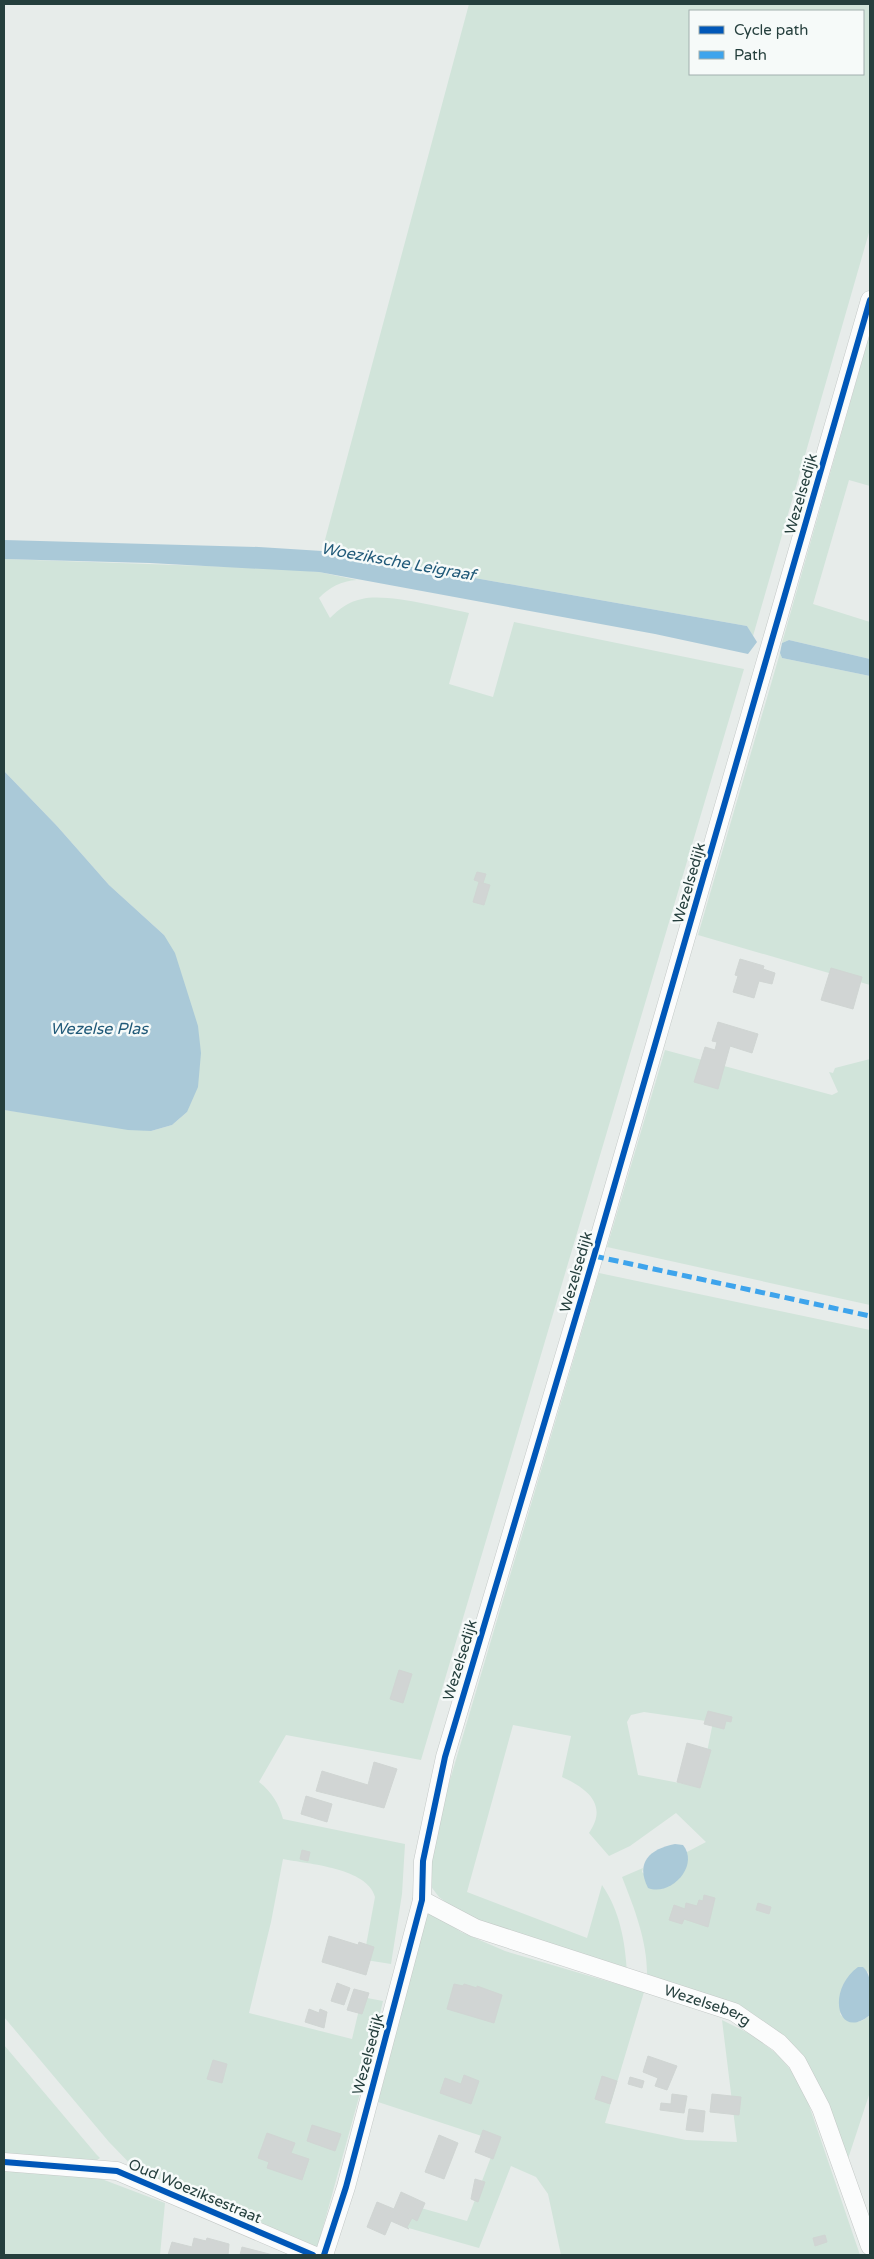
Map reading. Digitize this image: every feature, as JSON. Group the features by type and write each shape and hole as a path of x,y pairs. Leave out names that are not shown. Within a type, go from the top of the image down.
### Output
{"street":[{"name":"Wezelsedijk","path":"324,2255 346,2187 422,1900 422,1861 445,1757 591,1266 870,300"},
{"name":"Wezelseberg","path":"422,1900 476,1928 734,2012 779,2043 797,2062 821,2108 870,2246"},
{"name":"Oud Woeziksestraat","path":"4,2162 118,2172 314,2255"}],"green space":[{"path":"469,4 870,4 870,229 753,636 747,626 322,551"},
{"path":"870,333 870,486 849,480 813,604 870,622 870,659 789,640 782,643"},
{"path":"4,559 289,569 319,572 357,580 336,585 319,598 330,618 348,604 357,600 373,598 400,599 469,613 449,684 493,697 514,622 744,669 421,1760 286,1735 259,1782 274,1799 283,1819 405,1844 402,1894 391,1964 366,1960 365,1951 375,1897 370,1887 361,1880 336,1869 283,1859 271,1922 249,2013 352,2039 362,1997 383,2001 364,2079 317,2249 141,2175 109,2142 4,2017 4,1110 151,1131 172,1125 187,1112 164,935 109,885 57,826 4,771"},
{"path":"780,653 782,658 870,676 870,985 698,935"},
{"path":"665,1050 832,1095 838,1092 829,1072 833,1073 835,1068 870,1059 870,1305 607,1247"},
{"path":"599,1273 870,1330 870,1977 868,1971 840,2014 851,2022 859,2022 870,2015 870,2092 844,2171 779,2039 647,1978 643,1939 622,1877 643,1868 642,1872 661,1889 672,1883 680,1875 687,1858 687,1852 706,1842 676,1813 630,1846 609,1856 589,1833 595,1823 597,1814 596,1805 592,1798 579,1786 562,1777 571,1736 513,1725 467,1892 587,1938 602,1885 617,1916 625,1949 627,1972 471,1921 439,1897 426,1880 425,1865","holes":["644,1712 713,1722 700,1787 638,1775 627,1722 631,1715"]},
{"path":"428,1910 461,1932 505,1951 644,1992 605,2123 686,2140 737,2142 722,2020 752,2035 777,2054 795,2075 809,2105 860,2255 561,2255 548,2194 536,2177 511,2166 479,2248 405,2227 414,2206 467,2221 497,2141 378,2102"},
{"path":"4,2045 100,2158 97,2160 4,2154"},
{"path":"4,2169 62,2172 99,2178 165,2203 160,2255 4,2255"}],"water":[{"path":"4,540 259,547 322,551 747,626 757,642 748,654 655,634 319,572 150,563 4,559"},
{"path":"789,640 870,659 870,676 782,658 780,653 782,643"},
{"name":"Wezelse Plas","path":"4,771 57,826 109,885 164,935 175,953 198,1026 201,1053 198,1087 187,1112 172,1125 151,1131 128,1130 4,1110"},
{"path":"675,1844 683,1845 687,1853 688,1862 685,1870 680,1878 665,1888 657,1890 648,1888 643,1871 647,1858 658,1849"},
{"path":"858,1967 863,1967 869,1976 871,1989 870,2015 859,2022 850,2022 843,2018 839,1999 848,1977"}],"building":[{"path":"477,872 486,874 483,883 474,880"},
{"path":"479,882 490,885 484,905 473,902"},
{"path":"740,959 764,966 763,969 775,973 772,984 759,981 754,998 733,992 738,976 735,975"},
{"path":"831,968 862,977 853,1009 821,1000"},
{"path":"718,1022 758,1034 752,1053 730,1046 718,1089 694,1082 705,1047 715,1050 717,1042 712,1041"},
{"path":"399,1670 412,1674 403,1703 390,1699"},
{"path":"708,1711 732,1717 731,1722 726,1721 724,1729 704,1724"},
{"path":"687,1743 711,1750 700,1788 677,1782"},
{"path":"374,1762 397,1769 384,1808 316,1791 322,1771 368,1785"},
{"path":"306,1796 332,1804 327,1822 301,1814"},
{"path":"302,1850 310,1852 308,1861 300,1859"},
{"path":"704,1895 715,1898 708,1927 684,1919 682,1924 669,1920 674,1905 685,1909 686,1903 697,1906 699,1900 703,1901"},
{"path":"758,1903 771,1907 769,1914 756,1910"},
{"path":"329,1936 358,1945 359,1942 374,1947 366,1975 322,1962"},
{"path":"337,1983 350,1988 344,2005 331,2001"},
{"path":"454,1984 463,1986 464,1984 477,1988 477,1986 502,1995 494,2023 447,2009"},
{"path":"354,1989 369,1993 362,2014 347,2010"},
{"path":"309,2009 319,2013 320,2009 327,2012 324,2028 305,2022"},
{"path":"648,2056 677,2066 667,2090 655,2086 658,2078 643,2072"},
{"path":"213,2060 227,2064 222,2083 207,2079"},
{"path":"464,2075 479,2081 471,2104 440,2093 445,2078 461,2084"},
{"path":"602,2076 617,2081 610,2104 595,2099"},
{"path":"630,2077 644,2081 642,2088 628,2084"},
{"path":"672,2094 687,2096 684,2113 660,2110 661,2103 671,2104"},
{"path":"712,2094 741,2097 739,2115 710,2112"},
{"path":"689,2109 705,2111 703,2132 686,2130"},
{"path":"312,2125 341,2134 335,2151 307,2141"},
{"path":"483,2130 501,2137 493,2159 475,2152"},
{"path":"267,2133 295,2143 291,2153 309,2159 302,2180 267,2168 269,2162 258,2158"},
{"path":"439,2135 458,2143 444,2179 425,2172"},
{"path":"475,2179 485,2182 478,2202 471,2199"},
{"path":"401,2192 425,2203 417,2221 412,2218 407,2227 409,2229 391,2221 385,2235 367,2227 377,2202 394,2209"},
{"path":"825,2235 827,2242 815,2246 813,2238"},
{"path":"194,2238 206,2241 207,2238 229,2244 228,2255 168,2255 172,2242 192,2247"},
{"path":"242,2247 273,2255 240,2255"}],"marked path":[{"path":"594,1256 870,1316"}],"cycle path":[{"path":"324,2255 346,2187 422,1900 423,1861 445,1757 594,1256 870,300"},
{"path":"4,2162 117,2171 313,2255"}],"water label":[{"name":"Woeziksche Leigraaf","path":"398,562"}]}
